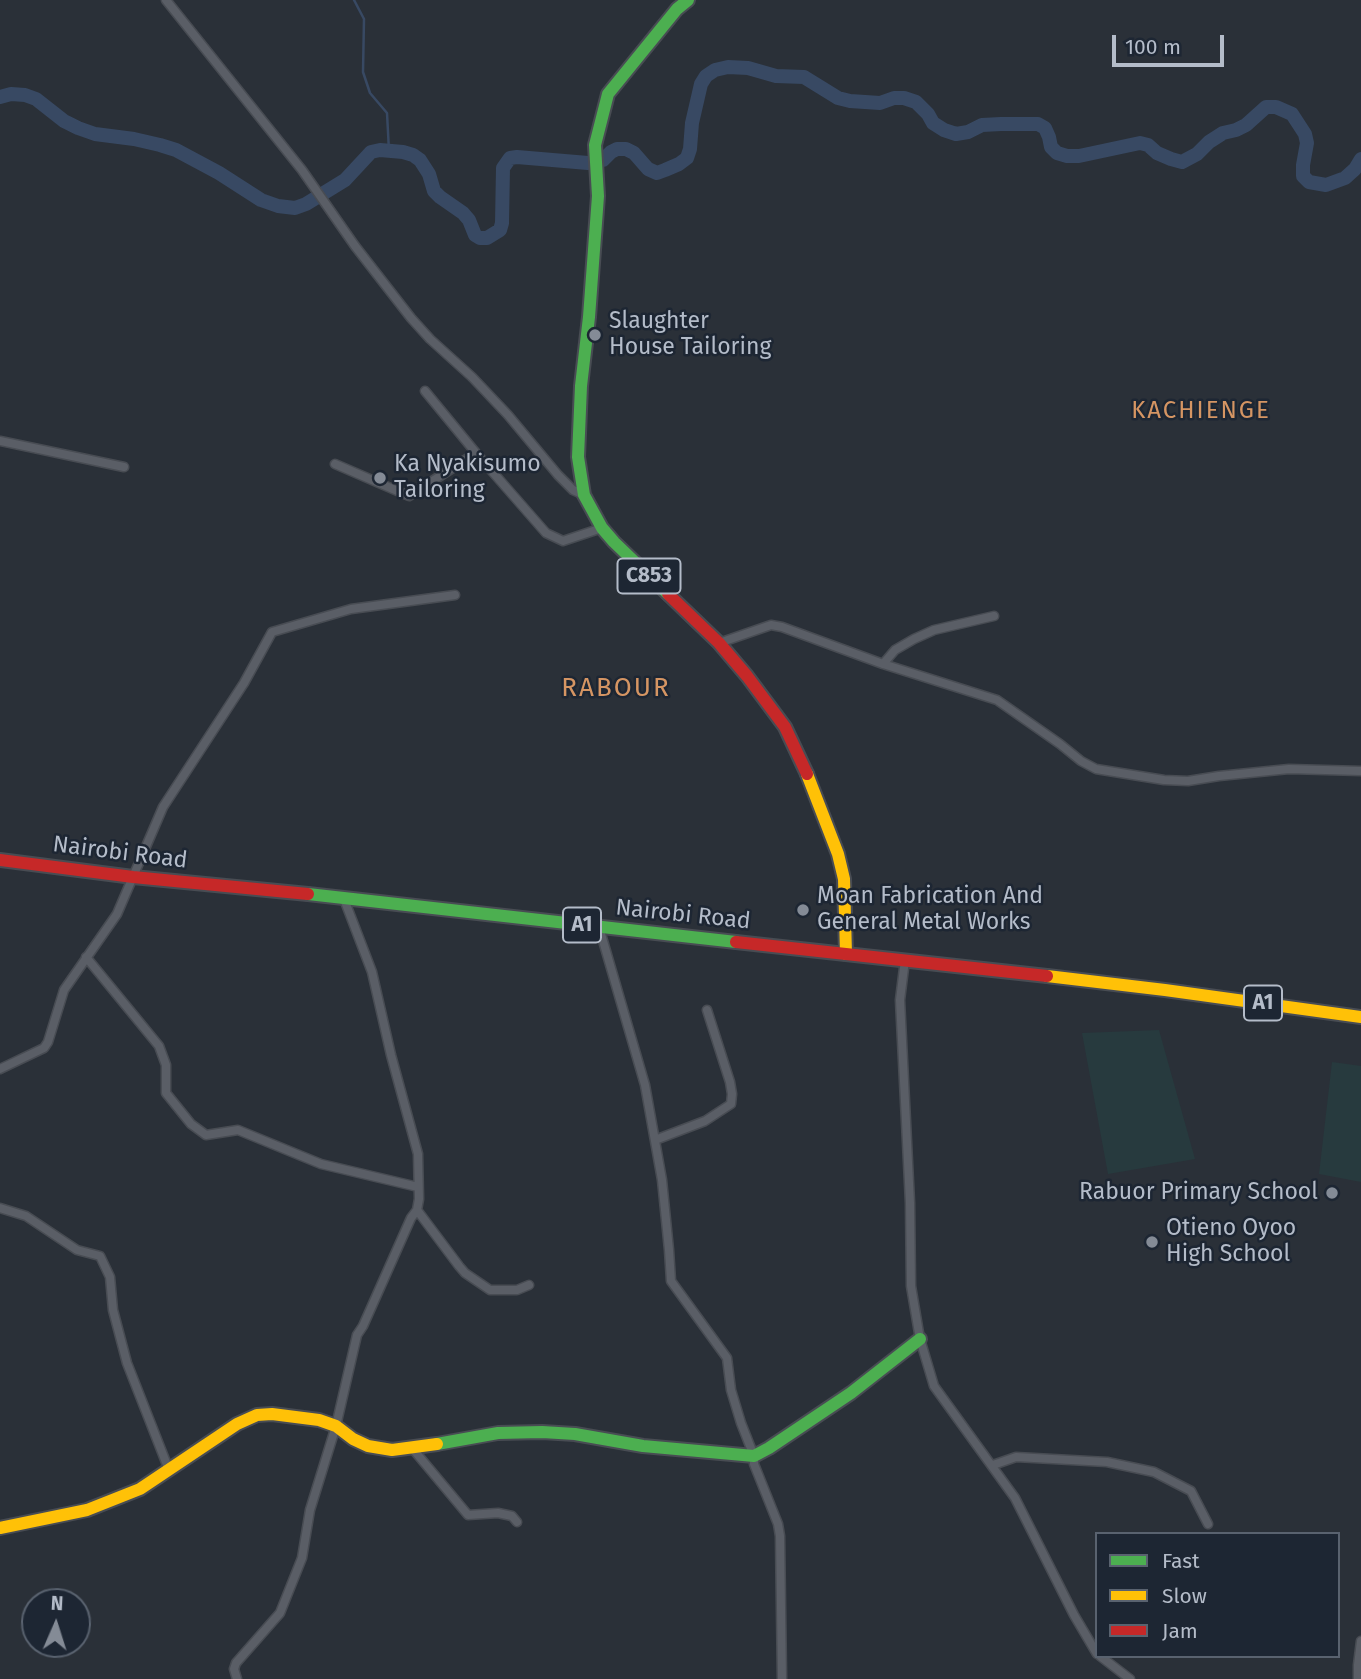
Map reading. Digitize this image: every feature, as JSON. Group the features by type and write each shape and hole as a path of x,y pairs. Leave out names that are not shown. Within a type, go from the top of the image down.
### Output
{"main road":[{"name":"C853","path":"688,0 677,9 608,94 596,145 598,196 581,386 578,457 584,495 602,528 614,542 719,643 785,727 813,788 838,854 844,879 846,954"},
{"name":"Nairobi Road","path":"0,860 133,877 905,960 1165,990 1361,1017"},
{"path":"0,1528 87,1510 140,1489 237,1424 257,1415 272,1414 318,1420 336,1426 368,1446 392,1450 498,1433 542,1432 575,1434 643,1446 754,1456 851,1393 920,1339"}],"street":[{"path":"166,0 290,154 355,246 411,318 508,415 558,475 573,490 584,495"},
{"path":"425,391 546,533 563,541 602,528"},
{"path":"0,441 124,467"},
{"path":"335,464 409,496 476,453"},
{"path":"0,1069 44,1048 48,1042 64,990 117,914 163,807 244,683 272,632 351,609 455,595"},
{"path":"883,664 895,650 934,630 994,616"},
{"path":"719,643 771,625 782,627 883,664 997,700 1096,769 1164,780 1188,781 1289,769 1361,771"},
{"path":"237,1679 234,1669 236,1663 280,1613 302,1558 310,1510 336,1426 357,1335 417,1210 419,1199 418,1154 372,972 344,898"},
{"path":"598,927 645,1085 665,1208 671,1281 727,1358 731,1390 741,1423 778,1524 782,1679"},
{"path":"86,957 159,1046 166,1065 166,1093 191,1124 206,1135 238,1130 321,1164 418,1187"},
{"path":"905,960 900,1000 910,1203 911,1286 920,1339 934,1386 1015,1498 1074,1615 1095,1650"},
{"path":"655,1140 705,1121 731,1104 733,1094 730,1082 707,1010"},
{"path":"0,1208 26,1216 77,1250 100,1256 110,1277 113,1310 127,1363 169,1470"},
{"path":"417,1210 465,1273 490,1290 517,1290 529,1285"},
{"path":"412,1448 468,1515 499,1513 512,1516 517,1522"},
{"path":"993,1465 1016,1457 1107,1462 1154,1472 1191,1491 1208,1524"},
{"path":"1359,1679 1361,1641"},
{"path":"1102,1658 1130,1679"}],"green space":[{"path":"1159,1030 1195,1159 1108,1174 1082,1033"},
{"path":"1332,1062 1361,1066 1361,1182 1319,1174"}],"waterway":[{"path":"354,0 364,19 363,72 370,93 387,113 389,151"},
{"path":"0,97 11,94 25,95 36,99 64,121 78,128 95,134 134,139 176,150 261,200 278,206 295,208 306,204 345,180 371,152 403,152 420,160 429,174 434,191 463,213 475,235 480,238 487,238 500,230 503,168 510,158 588,163 603,160 617,149 626,149 634,153 648,169 657,173 679,164 687,158 690,149 692,123 701,84 706,76 715,70 728,67 748,68 776,76 804,77 838,98 850,101 880,103 904,98 916,102 933,123 956,134 982,125 1038,124 1045,128 1051,147 1057,153 1067,156 1079,156 1140,143 1148,145 1157,153 1182,162 1197,154 1223,133 1246,125 1266,107 1276,107 1292,114 1305,134 1307,143 1303,176 1309,182 1326,185 1345,178 1361,159"}],"traffic: fast":[{"path":"668,594 602,528 584,495 578,457 581,386 598,196 595,145 608,94 677,9 688,0"},
{"path":"308,894 736,942"},
{"path":"437,1444 498,1433 542,1432 575,1434 643,1446 754,1456 851,1393 920,1339"}],"traffic: slow":[{"path":"807,774 838,854 844,879 846,954"},
{"path":"1047,976 1361,1017"},
{"path":"0,1528 87,1510 140,1489 237,1424 257,1415 272,1414 319,1420 336,1426 368,1446 392,1450 437,1444"}],"traffic: jam":[{"path":"668,594 719,643 747,676 785,727 807,774"},
{"path":"0,860 133,877 308,894"},
{"path":"736,942 1047,976"}],"place":[{"name":"Slaughter House Tailoring","path":"595,335"},
{"name":"Ka Nyakisumo Tailoring","path":"380,478"},
{"name":"Moan Fabrication And General Metal Works","path":"803,910"},
{"name":"Rabuor Primary School","path":"1332,1193"},
{"name":"Otieno Oyoo High School","path":"1152,1242"}],"district":[{"name":"KACHIENGE","path":"1201,411"},
{"name":"RABOUR","path":"616,689"}]}
